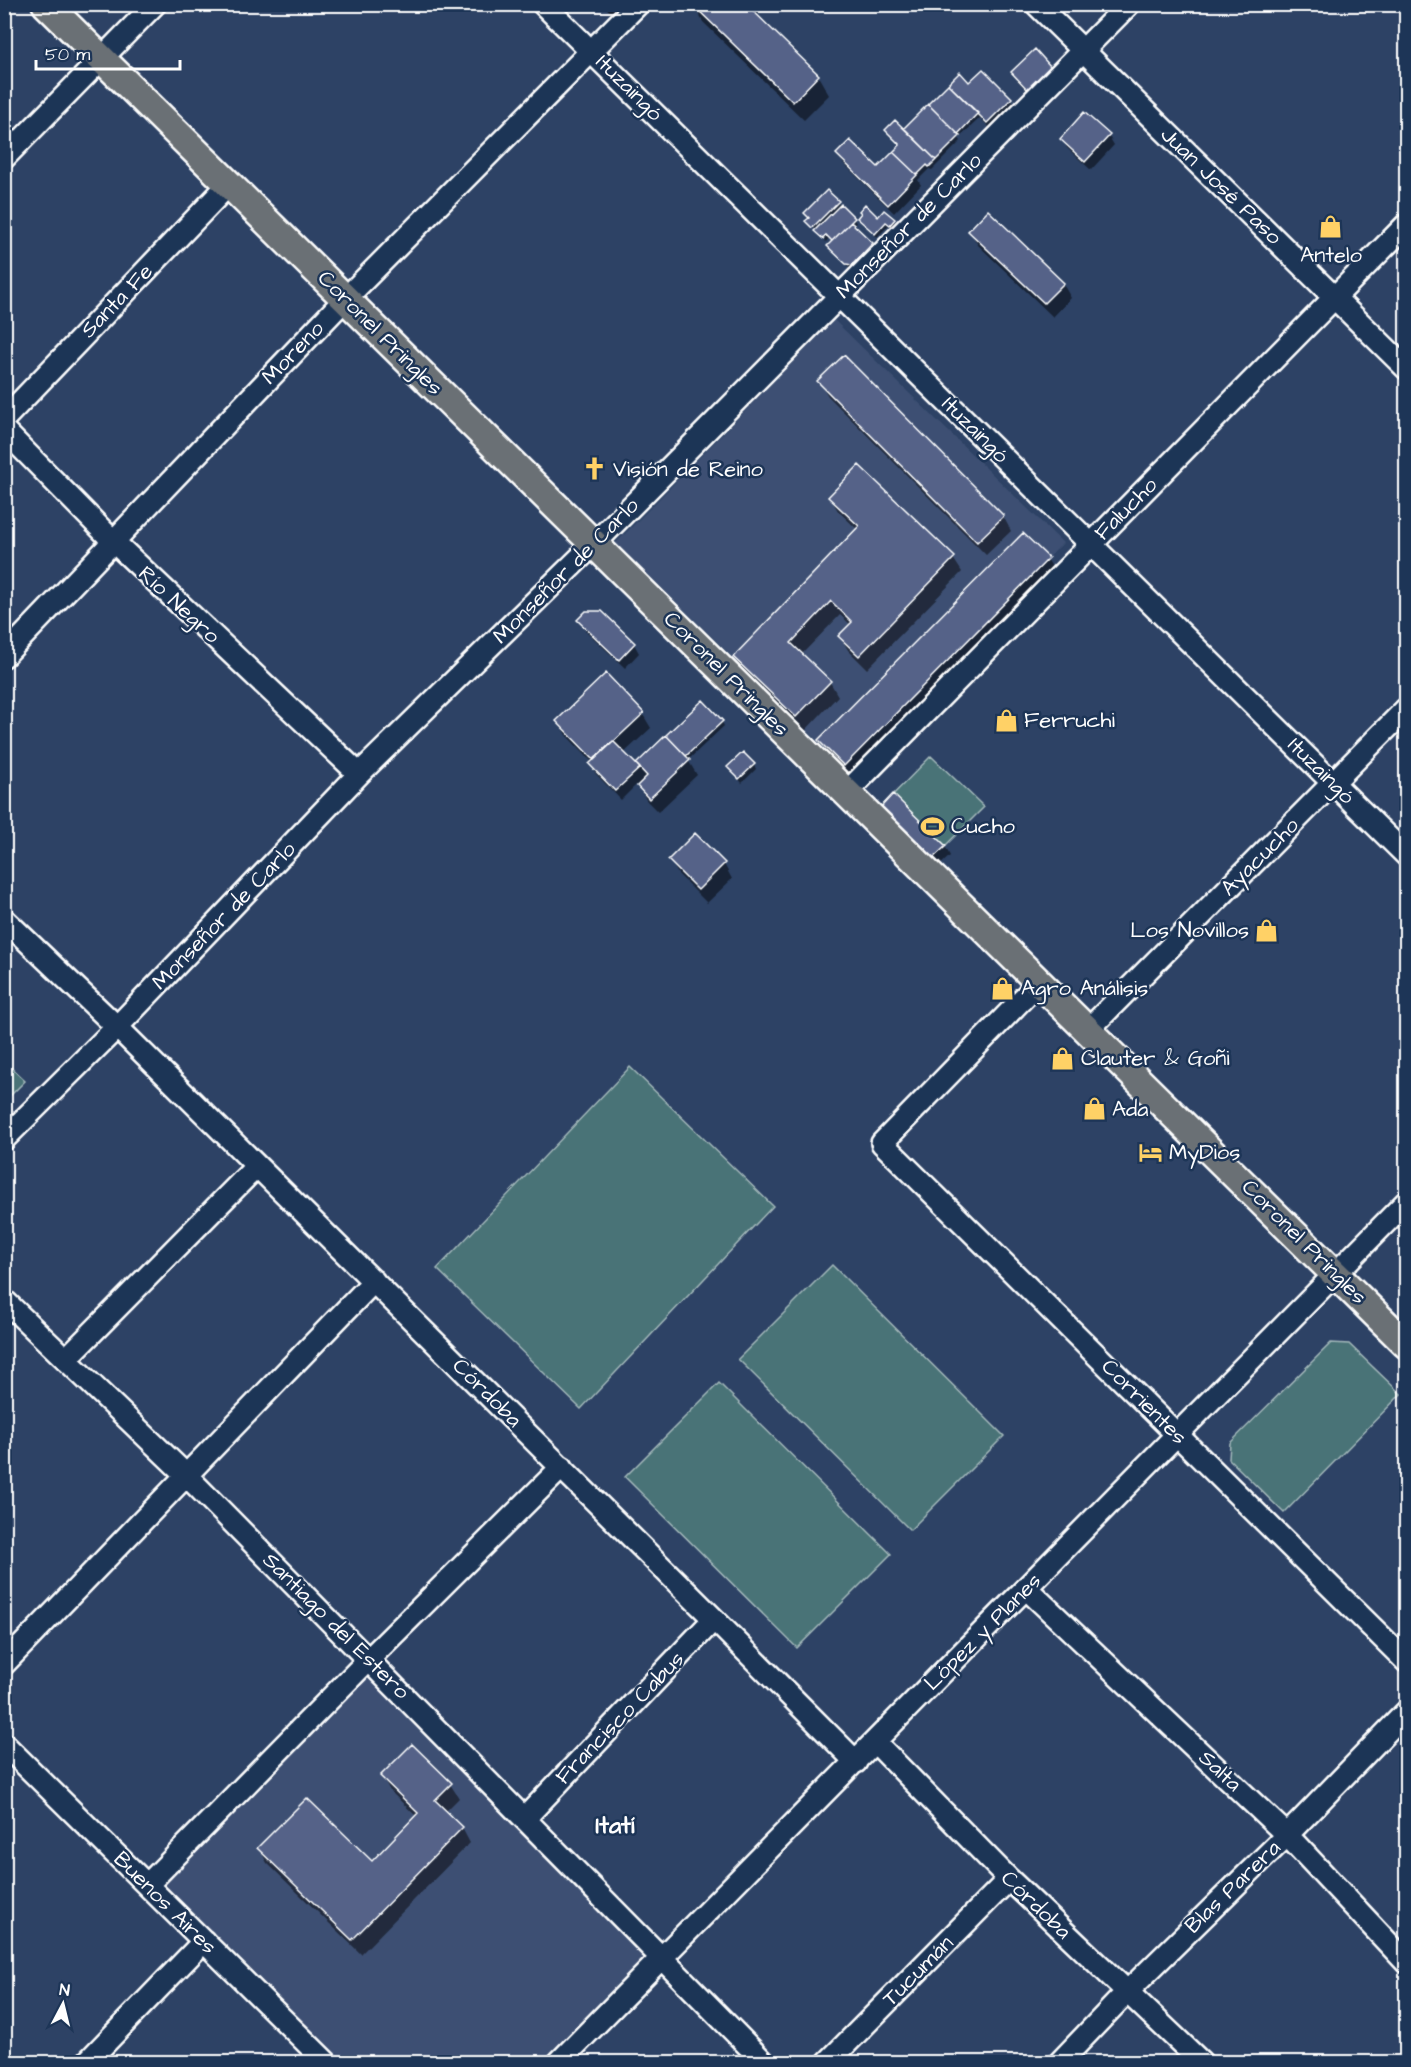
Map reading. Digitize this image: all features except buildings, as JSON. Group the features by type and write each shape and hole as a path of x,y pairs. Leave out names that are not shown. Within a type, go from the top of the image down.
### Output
{"main road":[{"name":"Coronel Pringles","path":"46,4 1407,1344"}],"street":[{"path":"4,158 155,4"},
{"name":"Ituzaingó","path":"543,4 1407,855"},
{"name":"Moreno","path":"4,656 345,299 638,4"},
{"name":"Juan José Paso","path":"1036,4 1407,368"},
{"name":"Monseñor de Carlo","path":"4,1139 117,1027 359,774 594,544 1129,4"},
{"name":"Santa Fe","path":"4,419 229,184"},
{"name":"Falucho","path":"846,793 1407,225"},
{"name":"Río Negro","path":"4,430 113,541 359,774"},
{"name":"Ayacucho","path":"1088,1030 1407,709"},
{"name":"Córdoba","path":"4,919 117,1027 562,1467 856,1762"},
{"name":"Corrientes","path":"1039,982 882,1143 1407,1660"},
{"path":"66,1359 257,1166"},
{"name":"López y Planes","path":"559,2062 1407,1202"},
{"path":"4,1664 374,1281"},
{"name":"Santiago del Estero","path":"4,1300 186,1474 764,2062"},
{"path":"147,1885 562,1467"},
{"name":"Salta","path":"1026,1588 1287,1835 1407,1962"},
{"name":"Francisco Cabus","path":"525,1818 714,1619"},
{"name":"Blas Parera","path":"1060,2062 1407,1712"},
{"name":"Córdoba","path":"875,1742 1009,1879 1198,2062"},
{"name":"Buenos Aires","path":"4,1744 326,2062"},
{"name":"Tucumán","path":"828,2062 1009,1879"},
{"path":"87,2062 204,1941"}],"shaded area":[{"path":"834,320 1063,543 844,766 616,543"},
{"path":"369,1659 662,1958 547,2062 336,2062 147,1885"}],"green space":[{"name":"Cucho","path":"931,756 984,807 933,858 881,807"},
{"path":"4,1061 25,1081 5,1101 4,1101"},
{"path":"630,1067 773,1206 581,1409 437,1269"},
{"path":"832,1265 1004,1436 910,1530 738,1359"},
{"path":"1331,1343 1349,1344 1401,1394 1284,1513 1229,1459 1230,1443"},
{"path":"719,1383 891,1554 797,1648 625,1477"}],"place":[{"name":"Antelo","path":"1331,226"},
{"name":"Visión de Reino","path":"595,469"},
{"name":"Ferruchi","path":"1006,720"},
{"name":"Cucho","path":"933,826"},
{"name":"Los Novillos","path":"1267,930"},
{"name":"Agro Análisis","path":"1003,988"},
{"name":"Clauter & Goñi","path":"1063,1058"},
{"name":"Ada","path":"1094,1109"},
{"name":"MyDios","path":"1151,1152"}],"district":[{"name":"Itatí","path":"615,1826"}]}
